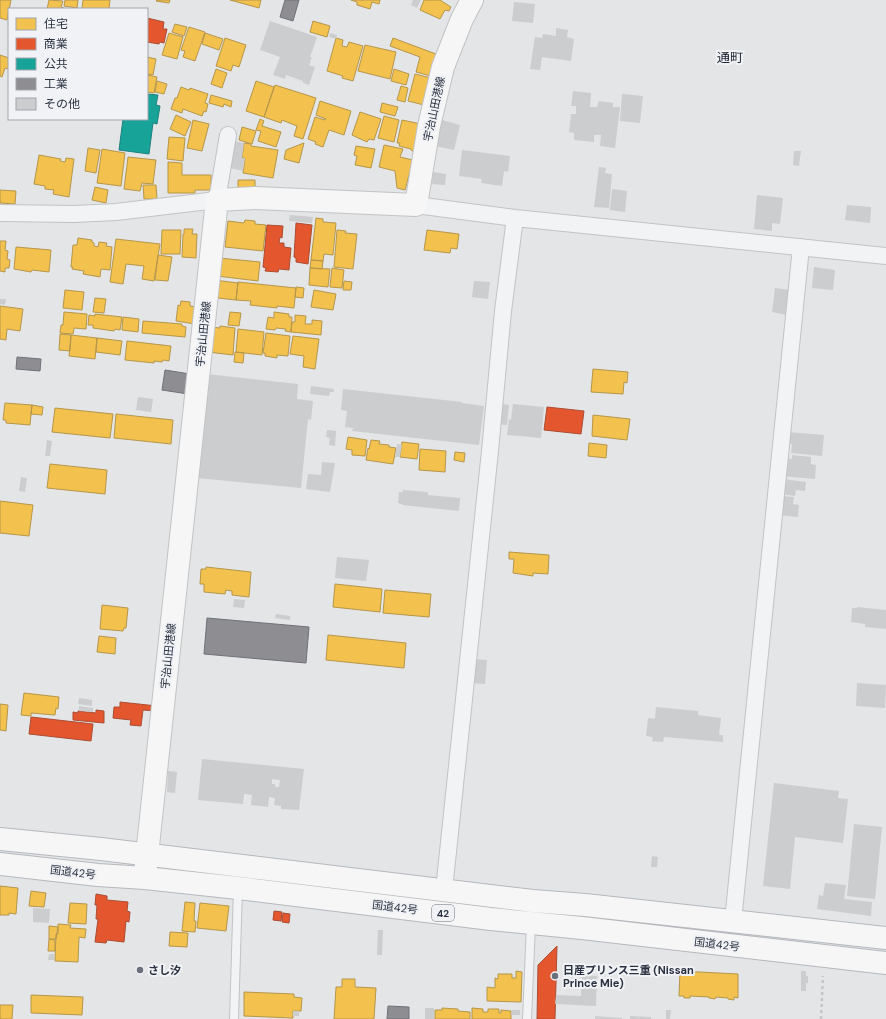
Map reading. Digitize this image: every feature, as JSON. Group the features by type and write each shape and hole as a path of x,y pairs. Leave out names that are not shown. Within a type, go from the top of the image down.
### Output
{"main road":[{"name":"宇治山田港線","path":"416,205 429,126 443,67 462,19 472,0"},
{"path":"217,200 255,198 416,205"},
{"name":"宇治山田港線","path":"145,878 217,200"},
{"name":"国道42号","path":"0,839 101,849 147,856 444,890 532,912 582,928 886,963"},
{"name":"国道42号","path":"0,864 98,876 145,878 238,888 532,912 733,921 886,938"}],"street":[{"path":"0,213 74,214 116,212 217,200 228,135"},
{"path":"416,205 515,218 886,256"},
{"path":"444,890 490,451 503,311 515,218"},
{"path":"733,921 800,247"}],"lane":[{"path":"234,1019 238,888"},
{"path":"527,1019 532,912"}],"path":[{"path":"821,1019 823,956"}],"building: 住宅":[{"path":"0,0 11,0 9,8 8,8 7,20 0,18"},
{"path":"49,0 63,1 61,7 64,8 47,8"},
{"path":"65,0 78,0 77,8 64,6"},
{"path":"83,0 110,0 109,8 82,8"},
{"path":"170,0 169,3 156,1"},
{"path":"230,0 261,0 259,8"},
{"path":"351,0 380,0 379,4 372,2 370,9 357,5 357,2"},
{"path":"424,0 440,0 451,7 449,11 445,10 440,19 420,10"},
{"path":"313,21 330,26 327,37 310,32"},
{"path":"175,24 187,27 184,36 172,32"},
{"path":"189,27 205,32 195,61 183,57 185,51 181,50"},
{"path":"169,33 183,37 177,59 162,55"},
{"path":"205,33 223,39 219,50 202,44"},
{"path":"225,38 246,45 239,67 233,65 231,71 216,66"},
{"path":"336,38 343,40 342,46 347,47 349,42 363,46 353,81 327,71"},
{"path":"393,38 436,54 431,76 416,72 420,57 390,46"},
{"path":"365,45 396,52 390,79 358,71"},
{"path":"0,55 8,58 8,69 5,68 2,77 0,76"},
{"path":"148,57 156,59 153,75 148,74"},
{"path":"216,69 227,73 222,88 211,84"},
{"path":"394,69 409,74 406,85 391,81"},
{"path":"415,74 431,78 424,105 408,101"},
{"path":"148,75 157,77 154,93 148,92"},
{"path":"157,81 167,84 164,94 155,92"},
{"path":"256,81 274,87 264,117 246,111"},
{"path":"275,85 316,98 303,139 294,136 297,126 282,120 281,123 264,117"},
{"path":"401,86 408,88 405,102 397,100"},
{"path":"181,87 189,90 190,88 208,94 205,103 208,104 206,112 204,111 202,116 183,109 182,113 171,109"},
{"path":"211,95 232,101 231,107 224,104 223,107 209,103"},
{"path":"320,101 351,111 344,135 329,130 323,147 308,139 315,117 326,119 316,115"},
{"path":"382,103 398,107 395,116 380,112"},
{"path":"360,112 381,119 374,140 369,139 367,142 352,135"},
{"path":"176,115 191,122 185,136 170,129"},
{"path":"384,116 399,120 394,142 378,138"},
{"path":"260,119 264,121 262,126 281,132 276,147 258,141 261,131 256,130"},
{"path":"193,120 209,124 202,151 187,148"},
{"path":"402,120 421,124 414,152 411,149 399,146 400,143 397,143"},
{"path":"242,127 256,131 252,144 239,140"},
{"path":"169,137 185,138 183,161 167,159"},
{"path":"244,143 251,144 251,146 278,150 273,178 243,173 245,158 242,158"},
{"path":"304,143 299,163 284,159 286,150"},
{"path":"384,145 403,149 400,157 413,160 405,190 397,188 395,171 379,167"},
{"path":"356,146 375,149 371,168 355,165 357,156 354,155"},
{"path":"88,148 100,150 96,173 85,171"},
{"path":"102,149 125,153 121,186 97,183"},
{"path":"39,155 61,159 60,161 65,162 66,158 74,159 69,197 53,194 54,190 45,189 45,186 34,184"},
{"path":"128,157 156,160 153,184 142,183 140,191 124,189"},
{"path":"168,162 182,163 182,175 211,175 211,190 195,190 195,193 168,193"},
{"path":"238,180 255,180 255,188 238,188"},
{"path":"143,185 156,185 157,199 144,199"},
{"path":"95,187 108,190 106,203 92,200"},
{"path":"0,190 16,191 15,204 0,203"},
{"path":"316,218 323,219 323,222 336,223 333,255 324,254 323,261 311,260"},
{"path":"245,220 255,221 255,224 266,225 263,251 225,247 228,221 244,223"},
{"path":"184,229 193,229 192,234 197,234 196,258 182,257"},
{"path":"162,230 181,230 180,254 161,254"},
{"path":"337,230 346,231 345,233 357,234 353,269 334,267"},
{"path":"427,230 459,234 457,249 451,248 450,253 424,250"},
{"path":"78,238 92,240 94,246 98,247 99,242 107,243 106,246 112,247 110,270 101,269 100,277 83,274 84,271 72,269 73,245 77,245"},
{"path":"116,239 160,244 154,281 142,279 144,266 126,264 123,284 110,282"},
{"path":"0,241 6,241 5,250 8,251 7,259 10,260 9,268 5,268 5,272 0,271"},
{"path":"16,247 51,250 49,272 32,270 31,272 14,269"},
{"path":"158,255 172,257 168,281 155,280"},
{"path":"219,258 260,262 258,281 217,276"},
{"path":"311,260 323,261 322,269 310,268"},
{"path":"310,268 330,269 328,287 309,285"},
{"path":"332,268 344,270 342,288 330,287"},
{"path":"214,280 238,283 236,300 218,298 218,295 213,294"},
{"path":"344,281 352,282 351,290 343,290"},
{"path":"238,282 296,288 294,308 250,305 251,301 236,300"},
{"path":"296,287 304,288 303,298 295,297"},
{"path":"65,290 84,292 82,310 63,308"},
{"path":"314,290 336,294 333,310 311,307"},
{"path":"95,298 106,299 104,313 93,312"},
{"path":"181,301 190,302 190,306 197,307 195,324 176,321 178,305 180,306"},
{"path":"0,306 23,309 20,331 7,329 6,340 0,339"},
{"path":"64,312 87,314 86,329 74,328 73,334 60,333 61,325 63,325"},
{"path":"230,312 241,313 239,326 228,325"},
{"path":"274,312 289,314 289,317 292,317 291,332 285,331 286,329 266,329 268,317 274,318"},
{"path":"95,314 122,317 120,330 115,329 114,331 93,328 93,325 88,325 89,315 95,316"},
{"path":"295,315 306,316 305,324 312,324 312,320 322,321 321,335 291,332 292,322 295,322"},
{"path":"123,317 139,319 138,332 122,330"},
{"path":"143,321 182,324 182,326 186,327 185,337 142,333"},
{"path":"220,326 235,328 233,355 208,352 210,327 220,328"},
{"path":"238,329 264,332 262,355 236,352"},
{"path":"266,333 290,336 288,356 277,355 277,358 265,356 265,353 263,353"},
{"path":"60,334 71,335 70,351 59,350"},
{"path":"71,335 97,338 95,359 69,356"},
{"path":"293,336 319,339 315,369 303,367 304,356 290,354"},
{"path":"97,338 122,341 120,355 96,352"},
{"path":"127,341 171,346 169,361 154,361 154,363 125,360"},
{"path":"235,352 244,353 243,363 234,362"},
{"path":"593,369 628,372 627,383 624,382 623,394 591,392"},
{"path":"5,403 32,405 30,425 6,423 6,420 3,420"},
{"path":"32,405 43,407 42,415 31,414"},
{"path":"55,408 113,414 110,438 52,432"},
{"path":"116,414 173,420 171,444 114,438"},
{"path":"593,415 630,419 627,440 592,436"},
{"path":"348,437 367,440 365,456 352,455 352,450 346,449"},
{"path":"371,440 380,441 379,444 389,445 389,447 396,448 393,464 366,460"},
{"path":"402,442 419,444 417,459 400,457"},
{"path":"589,443 607,445 606,458 588,456"},
{"path":"420,449 446,451 445,472 419,470"},
{"path":"455,452 465,453 464,462 454,460"},
{"path":"50,464 107,470 105,494 47,488"},
{"path":"0,501 33,505 29,536 0,533"},
{"path":"509,552 549,555 548,574 533,573 533,576 513,573 514,559 509,559"},
{"path":"206,567 251,572 249,597 232,595 232,591 226,590 225,594 204,592 204,584 200,584 201,569 206,569"},
{"path":"335,584 382,589 380,612 333,607"},
{"path":"385,590 431,594 429,617 383,613"},
{"path":"102,605 128,608 126,628 124,628 123,631 100,629"},
{"path":"328,635 406,643 404,668 326,660"},
{"path":"99,636 116,638 115,654 97,652"},
{"path":"24,693 59,697 58,709 56,708 55,715 31,713 31,716 21,715"},
{"path":"0,704 8,705 6,731 0,730"},
{"path":"0,886 18,888 16,914 9,913 9,915 0,915"},
{"path":"31,891 46,893 44,907 29,906"},
{"path":"185,902 195,903 195,932 182,931"},
{"path":"70,903 87,904 86,924 68,923"},
{"path":"200,903 229,906 226,931 197,928"},
{"path":"58,924 71,925 70,928 86,929 85,938 79,937 78,962 55,961"},
{"path":"49,926 58,927 56,939 49,939"},
{"path":"170,932 188,933 187,947 169,946"},
{"path":"49,939 55,940 55,951 48,951"},
{"path":"516,971 522,972 521,1002 487,1001 487,987 495,988 495,978 498,979 498,974 512,974 512,978 516,978"},
{"path":"680,971 738,974 738,998 734,997 734,1000 716,997 715,999 709,997 690,996 690,998 684,998 684,996 679,996"},
{"path":"342,979 355,979 355,987 376,988 374,1019 334,1019 336,987 342,987"},
{"path":"244,992 294,994 294,997 302,998 301,1011 293,1011 293,1018 244,1016"},
{"path":"31,995 83,997 82,1015 31,1013"},
{"path":"0,1005 13,1005 12,1019 0,1019"},
{"path":"442,1008 458,1009 458,1011 470,1012 470,1019 435,1019 435,1010 442,1010"},
{"path":"472,1008 483,1009 483,1012 488,1012 488,1009 499,1009 499,1013 501,1013 501,1010 511,1011 511,1019 472,1019"}],"building: 商業":[{"path":"148,18 164,22 163,29 167,29 164,43 160,42 159,44 148,42"},
{"path":"296,223 312,225 308,264 296,262 296,258 294,257"},
{"path":"267,225 283,226 282,238 280,237 279,243 284,243 284,247 291,248 289,270 279,269 278,272 265,271 266,268 263,267"},
{"path":"547,407 584,411 581,434 544,430"},
{"path":"120,702 157,706 156,711 143,710 141,726 130,725 131,720 113,718 114,707 120,707"},
{"path":"96,710 104,711 104,723 73,720 73,712 78,713 78,711 96,713"},
{"path":"31,717 93,724 91,741 29,734"},
{"path":"96,894 107,896 107,900 128,902 127,911 130,912 129,922 126,921 124,942 107,940 106,943 95,942 98,919 96,919"},
{"path":"274,911 282,912 281,921 273,920"},
{"path":"283,913 290,914 289,923 282,922"},
{"path":"557,946 555,1019 537,1019 538,965"}],"building: 公共":[{"path":"148,94 158,95 156,105 160,106 157,124 153,123 149,154 119,150 123,120 148,120"}],"building: 工業":[{"path":"285,0 299,0 293,21 280,17"},
{"path":"17,357 41,359 40,371 16,369"},
{"path":"165,370 190,374 188,394 162,390"},
{"path":"207,618 309,627 306,663 204,654"},
{"path":"388,1006 409,1007 409,1019 387,1019"}],"building: その他":[{"path":"413,0 421,0 417,8 411,5"},
{"path":"514,2 535,4 533,23 512,21"},
{"path":"270,21 317,37 310,57 312,57 309,65 315,67 309,85 303,83 303,81 286,75 285,79 273,75 280,57 260,50"},
{"path":"556,28 568,30 567,37 574,39 571,61 542,57 540,70 530,69 535,37 542,38 543,34 556,36"},
{"path":"330,33 337,35 336,39 329,37"},
{"path":"573,91 591,93 590,107 597,107 599,101 613,103 613,107 620,107 615,148 600,146 601,135 594,135 594,142 574,140 574,133 569,132 571,114 576,114 576,106 571,106"},
{"path":"622,94 643,96 640,123 620,121"},
{"path":"442,120 460,125 454,150 435,146"},
{"path":"234,141 244,143 242,158 245,158 243,171 230,168"},
{"path":"462,150 510,156 508,172 504,171 502,186 481,183 482,179 459,176"},
{"path":"794,151 801,151 799,166 793,165"},
{"path":"599,167 606,168 605,173 612,174 609,208 594,207"},
{"path":"433,172 446,174 445,185 432,184"},
{"path":"612,189 627,191 625,212 610,210"},
{"path":"757,195 783,198 780,224 772,223 772,231 754,229"},
{"path":"847,205 871,207 870,223 845,220"},
{"path":"290,215 313,217 312,223 289,221"},
{"path":"814,267 835,270 833,290 812,288"},
{"path":"474,281 490,282 488,299 472,297"},
{"path":"775,288 790,290 787,315 772,312"},
{"path":"0,299 6,299 5,305 0,304"},
{"path":"207,374 298,384 297,399 313,401 311,420 308,419 301,488 197,478"},
{"path":"311,386 334,389 334,392 330,392 329,396 310,394"},
{"path":"343,389 462,402 484,406 479,445 352,431 353,428 345,427 347,411 341,410"},
{"path":"138,397 153,399 151,412 136,410"},
{"path":"497,403 509,405 507,425 497,424"},
{"path":"513,404 544,407 541,438 507,435"},
{"path":"327,430 336,431 335,446 329,445 330,438 326,437"},
{"path":"787,432 824,435 822,456 791,453 792,444 786,443"},
{"path":"47,440 52,441 50,456 45,456"},
{"path":"397,444 402,445 400,457 395,457"},
{"path":"792,455 811,457 811,464 816,465 815,479 782,476 784,458 792,459"},
{"path":"322,462 335,463 330,492 306,489 308,474 321,475"},
{"path":"21,477 27,478 25,492 19,491"},
{"path":"783,479 806,482 805,491 796,490 795,496 781,494"},
{"path":"403,490 428,492 428,495 460,498 459,511 402,505 398,503 399,492 403,492"},
{"path":"781,496 794,497 793,504 799,505 798,517 779,515"},
{"path":"337,557 369,560 366,581 335,578"},
{"path":"234,599 245,600 244,608 233,607"},
{"path":"857,607 886,610 886,629 865,627 865,624 851,622 852,608"},
{"path":"276,614 290,616 290,620 275,618"},
{"path":"472,659 487,660 485,684 470,683"},
{"path":"857,683 886,685 885,708 856,706"},
{"path":"79,698 92,700 92,706 78,704"},
{"path":"79,706 93,708 93,712 79,711"},
{"path":"656,707 698,711 698,715 721,718 719,735 723,735 723,742 664,737 663,742 652,741 653,737 646,736 648,718 655,719"},
{"path":"202,759 304,769 299,810 281,809 281,806 274,805 275,798 269,797 268,807 251,805 252,795 244,794 243,804 198,800","holes":["272,779 280,780 279,787 275,787 275,784 272,784"]},
{"path":"168,771 177,772 175,793 167,792"},
{"path":"774,783 839,791 838,798 848,799 843,843 795,837 790,889 763,886"},
{"path":"854,824 882,827 875,899 847,896"},
{"path":"652,856 658,857 657,867 651,867"},
{"path":"825,883 846,885 844,899 872,902 871,916 817,909 819,895 823,896"},
{"path":"33,908 50,909 49,923 33,922"},
{"path":"378,930 383,930 382,955 377,955"},
{"path":"49,954 54,954 54,960 48,960"},
{"path":"801,971 806,971 806,976 808,976 806,991 801,991"},
{"path":"582,975 597,976 596,1006 555,1004 556,995 581,996"},
{"path":"425,1008 434,1008 434,1019 425,1019"},
{"path":"512,1010 520,1010 520,1015 511,1015"},
{"path":"666,1010 671,1010 670,1019 666,1019"},
{"path":"293,1011 299,1011 299,1016 293,1016"},
{"path":"595,1016 622,1018 622,1019 595,1019"},
{"path":"630,1016 651,1017 651,1019 630,1019"}],"place":[{"name":"さし汐","path":"140,970"},
{"name":"日産プリンス三重 (Nissan Prince Mie)","path":"555,976"}],"district":[{"name":"通町","path":"730,57"}]}
